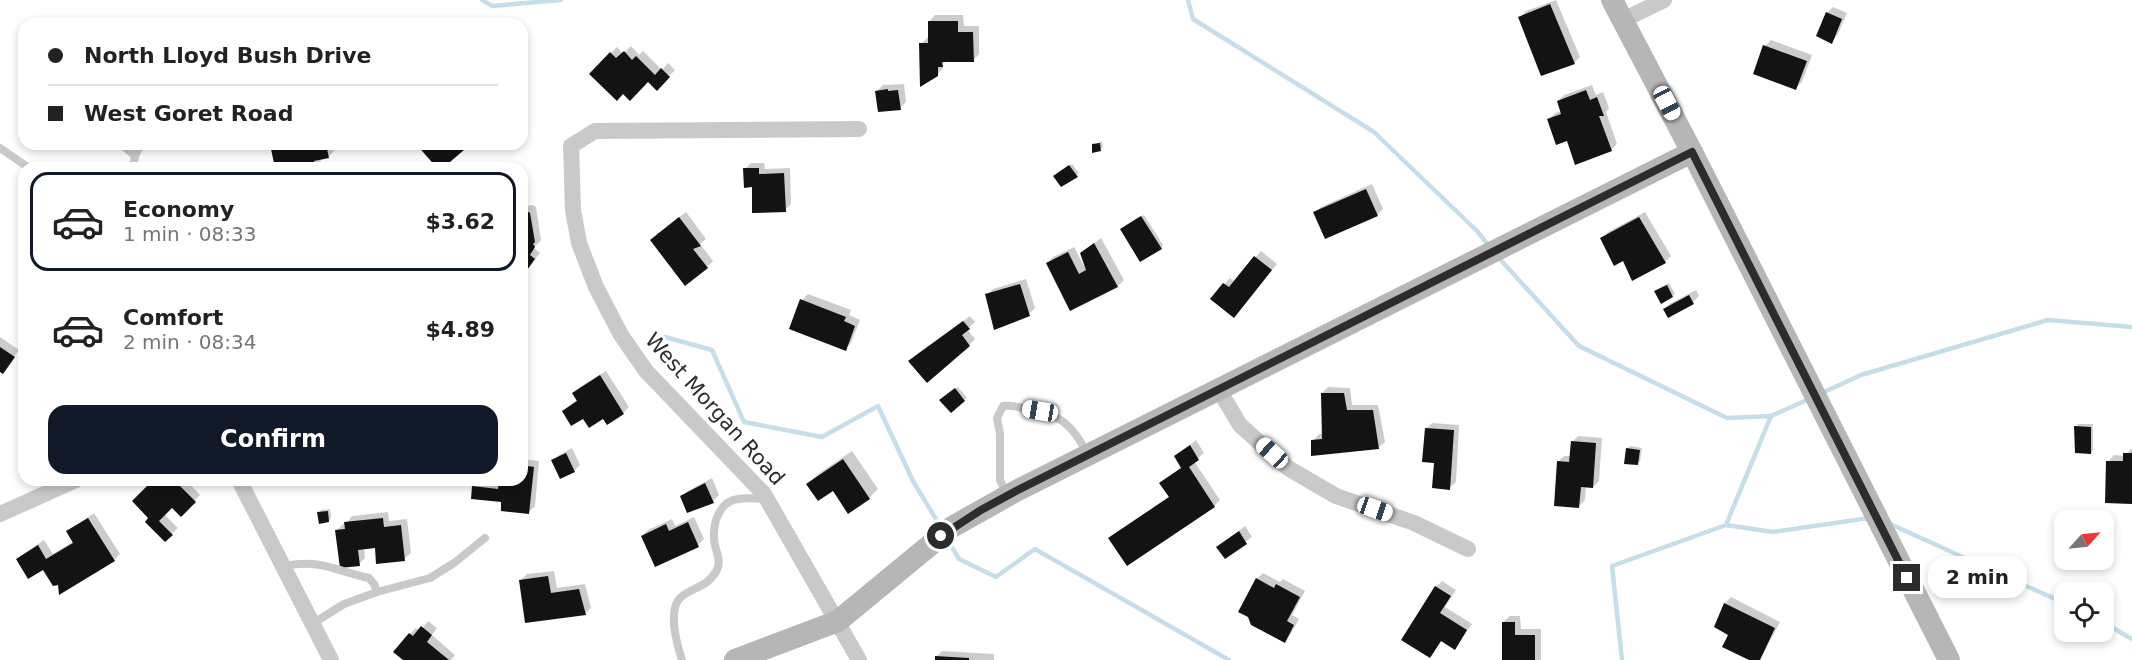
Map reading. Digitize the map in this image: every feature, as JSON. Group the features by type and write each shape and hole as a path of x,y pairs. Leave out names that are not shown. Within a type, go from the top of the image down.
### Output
{"street":[{"path":"1612,0 1692,152 1949,660"},
{"path":"1623,20 1664,0"},
{"name":"West Morgan Road","path":"858,660 764,494 646,371 621,335 596,287 579,243 573,210 571,146 595,131 859,129"},
{"path":"735,660 837,621 930,544 952,528 1008,496 1692,152"},
{"path":"1219,390 1240,425 1288,468 1336,495 1414,523 1468,549"},
{"path":"0,514 63,486"},
{"path":"242,486 331,660"}],"lane":[{"path":"0,148 20,162"},
{"path":"128,150 135,156"},
{"path":"134,162 138,150"},
{"path":"1008,496 1000,480 998,418 1004,406 1040,411 1056,417 1069,425 1079,436 1088,455"},
{"path":"682,660 674,625 674,610 679,598 701,587 711,579 718,567 718,553 713,539 715,520 724,505 737,499 767,499"},
{"path":"312,624 344,604 377,592 430,578 454,563 485,538"},
{"path":"284,567 303,562 320,563 369,578 377,592"}],"building":[{"path":"1550,4 1575,64 1541,76 1518,17"},
{"path":"1826,12 1842,19 1832,44 1816,36"},
{"path":"928,21 958,21 958,32 973,32 974,62 942,62 943,67 938,67 938,76 920,87 919,43 928,43"},
{"path":"1763,45 1807,61 1796,90 1753,74"},
{"path":"624,51 632,60 636,56 655,75 661,68 670,77 657,91 648,82 630,101 623,94 617,101 589,74 610,52 616,58"},
{"path":"888,89 888,91 898,90 901,110 878,112 875,91"},
{"path":"1586,90 1590,100 1597,97 1604,116 1599,116 1612,151 1575,165 1567,141 1556,145 1547,119 1561,114 1557,101"},
{"path":"1100,143 1101,151 1092,153 1092,144"},
{"path":"271,150 327,150 329,158 314,162 274,162"},
{"path":"421,150 464,150 450,162 432,162"},
{"path":"1069,165 1078,177 1061,187 1053,176"},
{"path":"743,168 759,168 759,174 784,173 786,212 752,213 752,187 744,188"},
{"path":"1366,189 1378,216 1325,239 1313,212"},
{"path":"528,212 535,242 530,255 535,259 528,269"},
{"path":"1141,216 1162,249 1140,262 1120,229"},
{"path":"679,217 701,246 693,249 708,268 685,286 650,240"},
{"path":"1639,217 1666,263 1632,281 1623,261 1614,266 1600,238"},
{"path":"1094,243 1118,287 1070,311 1046,263 1068,252 1079,274 1086,270 1080,253"},
{"path":"1254,256 1272,270 1234,318 1210,299 1223,283 1229,287"},
{"path":"1020,284 1030,316 994,330 985,294"},
{"path":"1667,285 1673,297 1661,304 1654,291"},
{"path":"1689,295 1694,304 1668,318 1663,309"},
{"path":"800,299 846,317 844,321 855,326 846,351 789,329"},
{"path":"963,321 970,329 962,335 970,346 927,383 908,361"},
{"path":"0,347 15,357 3,374 0,372"},
{"path":"600,375 624,414 607,425 603,419 589,428 583,419 571,426 562,411 577,401 572,393"},
{"path":"955,388 965,401 951,413 939,400"},
{"path":"1321,393 1344,393 1347,410 1373,410 1379,449 1311,456 1311,440 1322,439"},
{"path":"2074,426 2091,427 2091,454 2075,453"},
{"path":"1425,428 1454,430 1450,490 1432,488 1434,463 1422,462"},
{"path":"1571,441 1596,443 1593,488 1581,487 1579,508 1554,506 1557,461 1569,462"},
{"path":"1190,445 1199,460 1189,467 1215,507 1127,566 1108,538 1169,497 1159,483 1181,468 1174,456"},
{"path":"1626,448 1640,450 1638,465 1624,464"},
{"path":"566,453 575,472 560,479 551,460"},
{"path":"2123,453 2132,453 2132,504 2105,503 2106,461 2123,461"},
{"path":"843,459 870,499 848,514 833,491 818,501 806,484"},
{"path":"528,466 534,467 529,514 501,511 501,502 471,499 472,486 498,489 498,486 528,486"},
{"path":"705,483 714,503 687,513 680,496"},
{"path":"147,486 180,486 196,502 181,517 172,508 159,521 173,535 165,542 145,522 148,518 132,501"},
{"path":"328,511 329,522 319,524 317,512"},
{"path":"88,518 115,561 59,595 58,585 53,586 43,570 28,579 16,559 38,545 46,559 73,543 66,531"},
{"path":"383,518 384,527 401,525 405,561 376,564 375,548 358,550 360,566 340,568 335,530 345,529 344,522"},
{"path":"688,522 699,547 655,567 641,536 666,524 669,531"},
{"path":"1239,531 1247,544 1225,559 1216,547"},
{"path":"548,576 551,593 579,589 586,615 525,623 519,580"},
{"path":"1256,578 1274,588 1276,584 1300,597 1287,621 1294,625 1285,643 1251,625 1248,617 1238,612"},
{"path":"1435,586 1451,596 1440,613 1467,630 1455,650 1441,641 1430,658 1401,640"},
{"path":"1724,603 1775,628 1760,660 1749,660 1722,647 1728,635 1714,627"},
{"path":"1502,622 1515,622 1515,635 1535,635 1535,660 1502,660"},
{"path":"421,626 432,635 427,642 449,660 403,660 393,652 409,633 413,636"},
{"path":"935,656 969,658 969,660 935,660"}],"waterway":[{"path":"482,0 492,6 561,0"},
{"path":"1188,0 1193,19 1374,132 1477,231 1490,247"},
{"path":"1497,256 1579,346 1727,418 1771,416 1809,399"},
{"path":"1822,393 1861,375 2048,320 2132,327"},
{"path":"665,337 712,350 744,422 822,437 878,406 913,481 942,529"},
{"path":"1622,660 1612,566 1726,525 1771,416"},
{"path":"1726,525 1773,532 1869,518"},
{"path":"1888,523 2054,598"},
{"path":"947,539 959,559 996,577 1035,549 1229,660"},
{"path":"2114,628 2132,639"}],"route":[{"path":"941,536 1016,491 1692,152 1907,578"}]}
